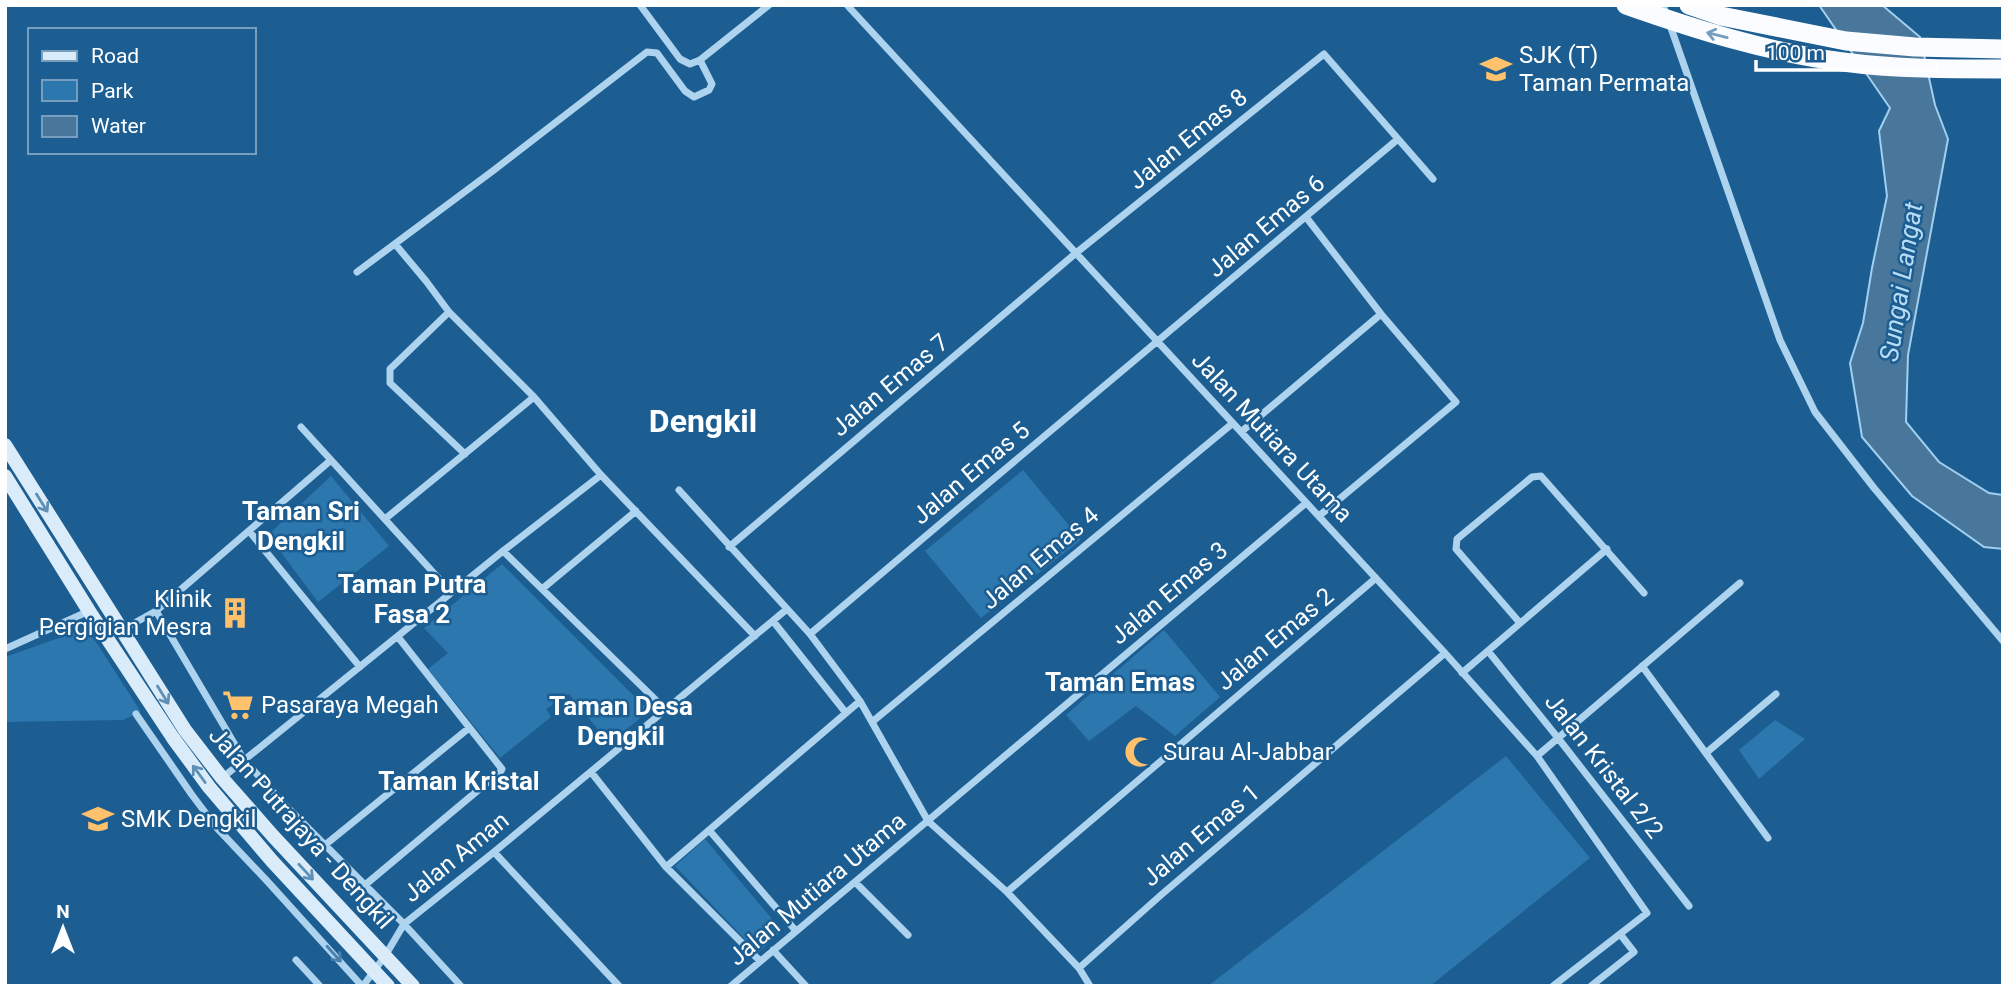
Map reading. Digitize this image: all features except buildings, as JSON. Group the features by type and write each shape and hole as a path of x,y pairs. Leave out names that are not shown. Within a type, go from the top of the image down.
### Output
{"highway":[{"path":"1626,5 1700,31 1770,49 1844,62 2003,69"},
{"path":"1689,5 1721,16 1846,41 1914,47 2003,49"}],"main road":[{"name":"Jalan Putrajaya - Dengkil","path":"5,445 185,730 222,778 413,986"},
{"name":"Jalan Putrajaya - Dengkil","path":"5,476 89,611 209,788 316,910 388,986"}],"street":[{"path":"640,5 680,59 690,64 700,60 769,5"},
{"name":"Jalan Mutiara Utama","path":"847,5 1536,755 1647,913 1620,934"},
{"path":"1663,5 1780,340 1815,412 1874,488 2003,641"},
{"path":"357,272 647,52 657,53 685,91 694,97 709,90 712,84 700,60"},
{"name":"Jalan Emas 8","path":"1076,253 1324,54 1398,139"},
{"path":"1398,139 1433,179"},
{"name":"Jalan Emas 6","path":"1158,342 1398,139"},
{"path":"1306,217 1381,314 1456,402 1319,516"},
{"path":"395,244 449,312 534,397 601,475 755,636"},
{"name":"Jalan Emas 7","path":"729,547 1076,253"},
{"path":"449,312 390,369 390,383 465,454"},
{"path":"1241,432 1381,314"},
{"name":"Jalan Emas 5","path":"810,634 1158,342"},
{"path":"385,519 534,397"},
{"name":"Jalan Emas 4","path":"872,722 1233,423"},
{"path":"301,427 451,592"},
{"path":"122,630 156,611 331,460"},
{"path":"222,778 451,592 601,475"},
{"path":"1520,623 1456,549 1457,539 1532,477 1541,476 1644,593"},
{"path":"678,490 810,634 860,701 928,821 1007,892 1079,968 1090,986"},
{"name":"Jalan Emas 3","path":"928,821 1306,503"},
{"path":"542,589 636,511"},
{"path":"249,531 360,667"},
{"path":"1462,673 1607,549"},
{"path":"503,551 666,710"},
{"name":"Jalan Emas 2","path":"1007,892 1376,578"},
{"path":"1536,755 1740,583"},
{"name":"Jalan Aman","path":"363,986 404,924 787,609"},
{"path":"5,649 89,611"},
{"path":"156,611 244,760 461,986"},
{"path":"773,621 846,713"},
{"path":"365,885 501,772 501,766 398,637"},
{"name":"Jalan Kristal 2/2","path":"1488,651 1689,905"},
{"name":"Jalan Emas 1","path":"1079,968 1169,887 1445,653"},
{"path":"1642,666 1769,838"},
{"path":"1706,753 1776,694"},
{"path":"666,867 860,701"},
{"path":"136,714 217,828 363,986"},
{"path":"325,845 469,728"},
{"path":"159,748 173,738"},
{"path":"591,772 666,867 760,961"},
{"name":"Jalan Mutiara Utama","path":"731,986 928,821"},
{"path":"709,830 796,931"},
{"path":"494,852 619,986"},
{"path":"855,881 908,936"},
{"path":"305,922 316,910"},
{"path":"1553,986 1620,934 1634,952 1591,986"},
{"path":"773,950 806,986"},
{"path":"296,960 320,986"}],"green space":[{"path":"1023,470 1081,540 981,618 925,551"},
{"path":"331,476 389,546 318,602 268,535"},
{"path":"502,564 649,711 609,743 569,694 546,709 551,717 500,758 428,669 448,653 424,628"},
{"path":"87,628 141,712 123,720 5,722 5,657"},
{"path":"1164,630 1220,697 1175,736 1136,706 1089,741 1066,715"},
{"path":"1775,720 1805,739 1759,779 1739,750"},
{"path":"1506,756 1590,858 1430,986 1208,986"},
{"path":"705,839 782,931 758,953 675,866"}],"water":[{"name":"Sungai Langat","path":"1819,5 1882,5 1920,37 1935,105 1948,139 1908,355 1906,422 1939,462 1989,493 2003,495 2003,549 1984,547 1912,496 1862,437 1850,363 1863,323 1887,196 1879,131 1890,108"}],"place":[{"name":"SJK (T) Taman Permata","path":"1496,69"},
{"name":"Klinik Pergigian Mesra","path":"235,613"},
{"name":"Pasaraya Megah","path":"238,705"},
{"name":"Surau Al-Jabbar","path":"1140,752"},
{"name":"SMK Dengkil","path":"98,819"}],"district":[{"name":"Dengkil","path":"703,421"},
{"name":"Taman Sri Dengkil","path":"301,526"},
{"name":"Taman Putra Fasa 2","path":"412,599"},
{"name":"Taman Emas","path":"1120,682"},
{"name":"Taman Desa Dengkil","path":"621,721"},
{"name":"Taman Kristal","path":"459,781"}]}
